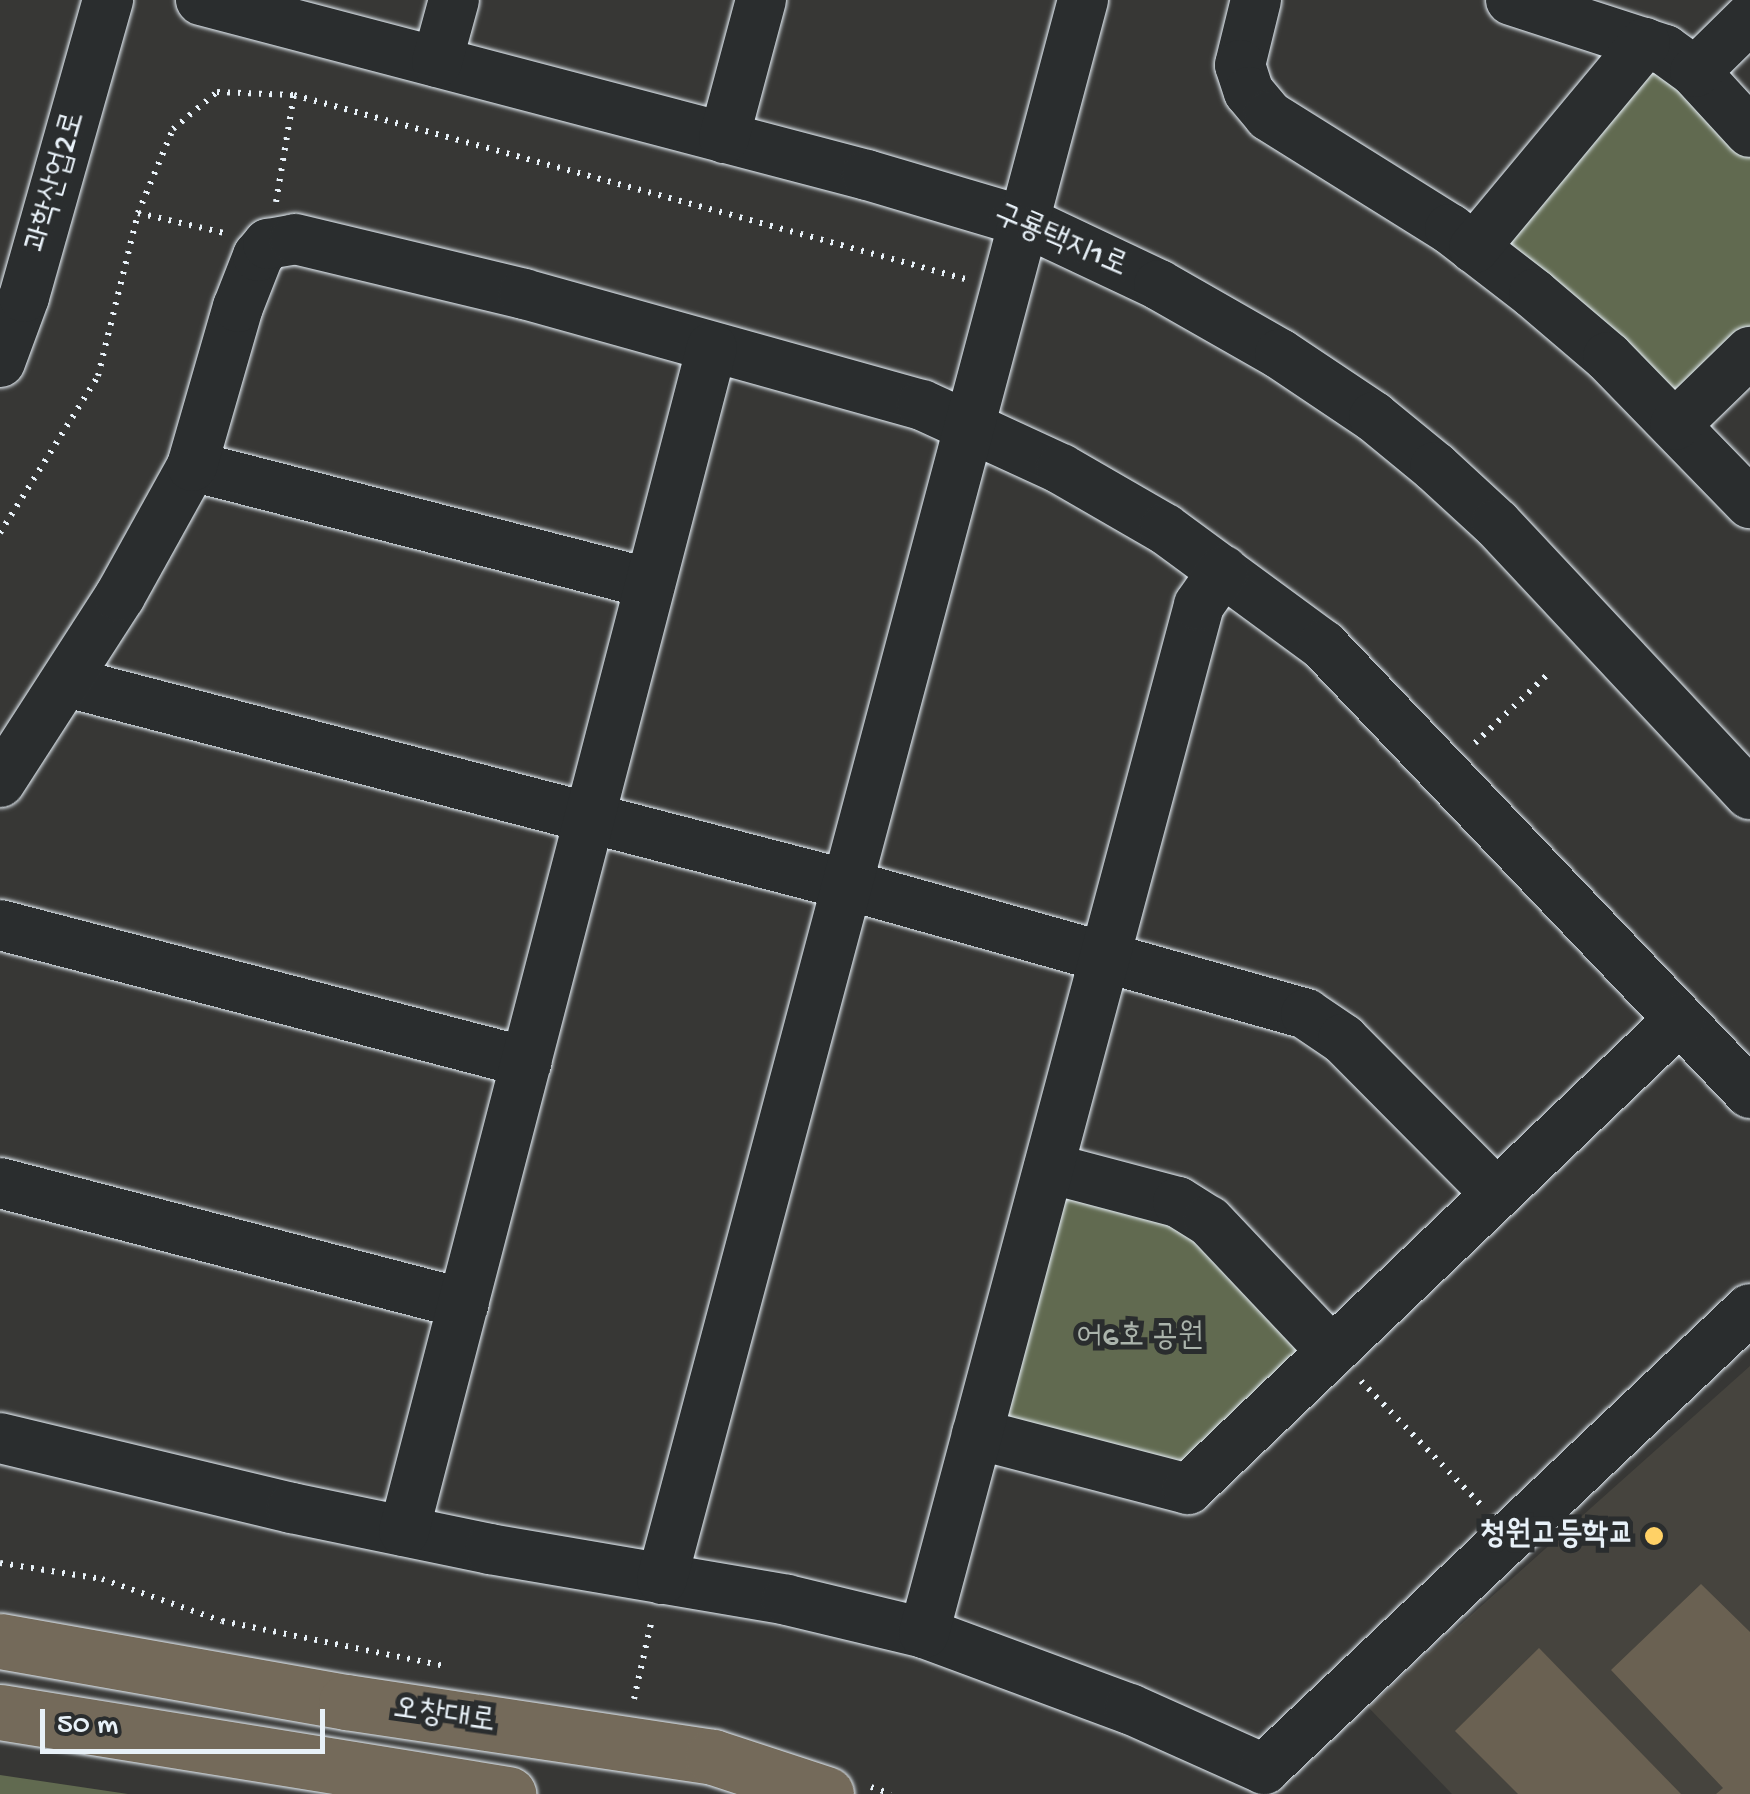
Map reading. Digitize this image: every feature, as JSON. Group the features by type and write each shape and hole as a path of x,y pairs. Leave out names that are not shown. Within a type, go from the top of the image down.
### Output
{"main road":[{"name":"오창대로","path":"0,1641 346,1702 712,1756 826,1794"},
{"name":"오창대로","path":"0,1712 508,1794"}],"street":[{"name":"과학산업2로","path":"0,362 24,297 108,0"},
{"name":"구룡택지1로","path":"201,0 1026,222 1176,295 1280,354 1374,418 1497,524 1740,762"},
{"path":"438,62 454,0"},
{"path":"724,138 761,0"},
{"path":"662,1578 1084,0"},
{"path":"1256,0 1240,65 1249,92 1269,116 1369,175 1474,248 1608,357 1750,503"},
{"path":"1514,0 1665,50 1696,72 1750,132"},
{"path":"1696,72 1750,18"},
{"path":"1474,248 1644,43"},
{"path":"0,782 67,682 192,466 238,307 258,256 268,244 295,239 524,294 922,405 971,425 1113,499 1222,571 1323,646 1750,1092"},
{"path":"404,1531 712,346"},
{"path":"1676,425 1750,352"},
{"path":"192,466 650,584"},
{"path":"924,1632 1199,605 1222,571"},
{"path":"67,682 848,885 1306,1014 1343,1038 1497,1194"},
{"path":"0,925 526,1062"},
{"path":"978,1434 1188,1488 1680,1019"},
{"path":"1048,1168 1178,1202 1210,1221 1332,1351"},
{"path":"0,1183 463,1304"},
{"path":"0,1438 404,1531 787,1600 924,1632 1130,1709 1264,1769 1750,1309"}],"path":[{"path":"138,213 268,244 294,95"},
{"path":"1445,771 1547,674"},
{"path":"1332,1351 1510,1535"},
{"path":"632,1704 662,1578"}],"shaded area":[{"name":"청원고등학교","path":"1750,1366 1750,1794 1452,1794 1368,1707"}],"green space":[{"path":"1645,43 1750,132 1750,352 1675,425 1474,248"},
{"name":"어6호 공원","path":"1049,1168 1178,1202 1332,1351 1188,1489 977,1434"},
{"path":"0,1775 128,1794 0,1794"}],"building":[{"name":"청원고등학교","path":"1701,1584 1750,1632 1750,1794 1716,1794 1723,1788 1611,1670"},
{"name":"청원고등학교","path":"1539,1648 1681,1794 1518,1794 1455,1731"}],"place":[{"name":"청원고등학교","path":"1654,1536"}]}
